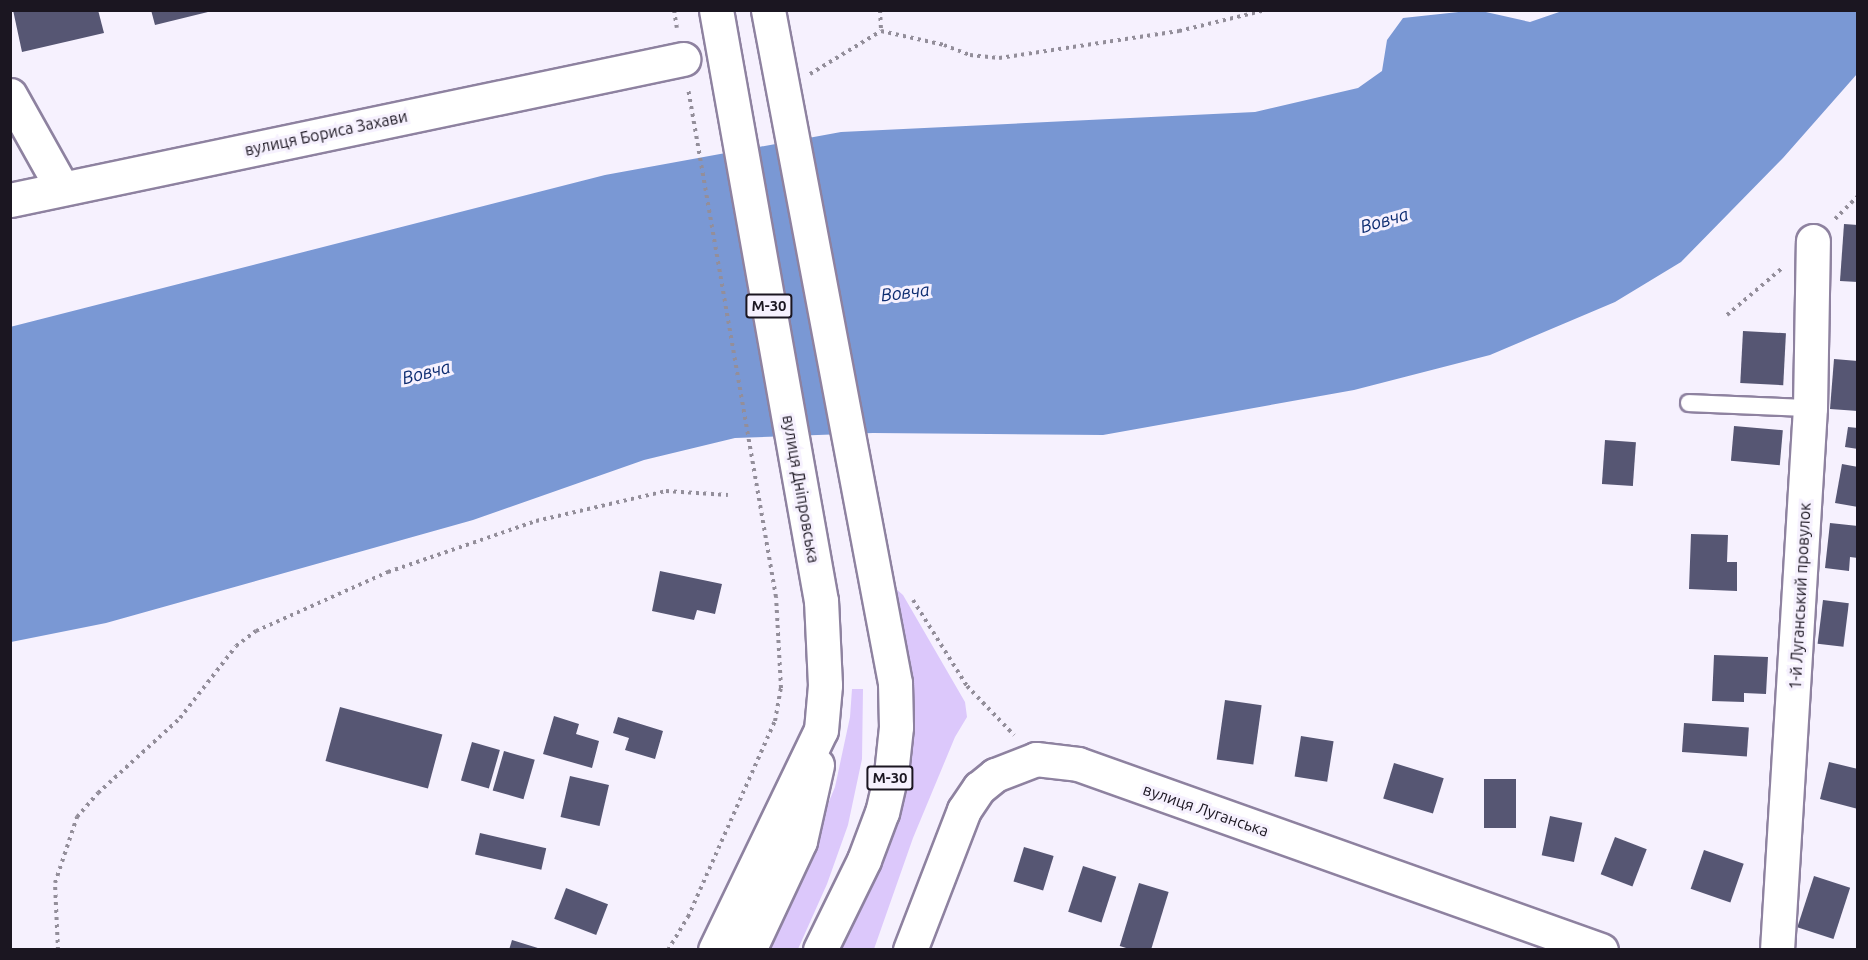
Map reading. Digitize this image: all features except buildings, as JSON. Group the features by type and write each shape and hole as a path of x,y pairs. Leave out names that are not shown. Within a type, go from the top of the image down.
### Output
{"main road":[{"name":"вулиця Дніпровська","path":"715,950 821,730 825,685 820,601 717,10"},
{"name":"М-30","path":"768,10 895,683 896,727 891,774 864,860 820,950"},
{"name":"вулиця Бориса Захави","path":"10,200 683,59"},
{"path":"10,95 62,188"},
{"name":"1-й Луганський провулок","path":"1777,950 1810,408 1813,241"},
{"path":"749,950 800,841 817,773 821,730"},
{"name":"вулиця Луганська","path":"910,950 950,838 979,788 1012,765 1048,760 1078,764 1601,950"}],"lane":[{"path":"1689,403 1810,408"}],"path":[{"path":"880,10 881,31"},
{"path":"810,74 881,31 944,45 970,55 999,58 1179,31 1266,10"},
{"path":"668,950 688,916 774,721 781,687 782,651 776,597 683,59"},
{"path":"58,950 55,883 77,817 98,793 180,718 236,646 256,631 388,572 536,521 666,491 728,495"},
{"path":"877,583 905,590 966,686 998,721 1048,760"}],"shaded area":[{"path":"887,588 895,588 903,595 965,702 967,717 955,737 913,838 874,949 838,950 878,858"},
{"path":"852,689 863,689 862,759 848,825 827,884 798,949 755,950 802,866 835,787 850,717"}],"water":[{"name":"Вовча","path":"1477,10 1530,22 1565,10 1857,11 1857,74 1783,158 1681,262 1615,302 1490,355 1354,390 1103,435 873,433 735,438 644,460 473,520 106,623 11,642 10,327 605,175 841,132 1255,112 1358,88 1382,71 1387,40 1403,18"}]}
